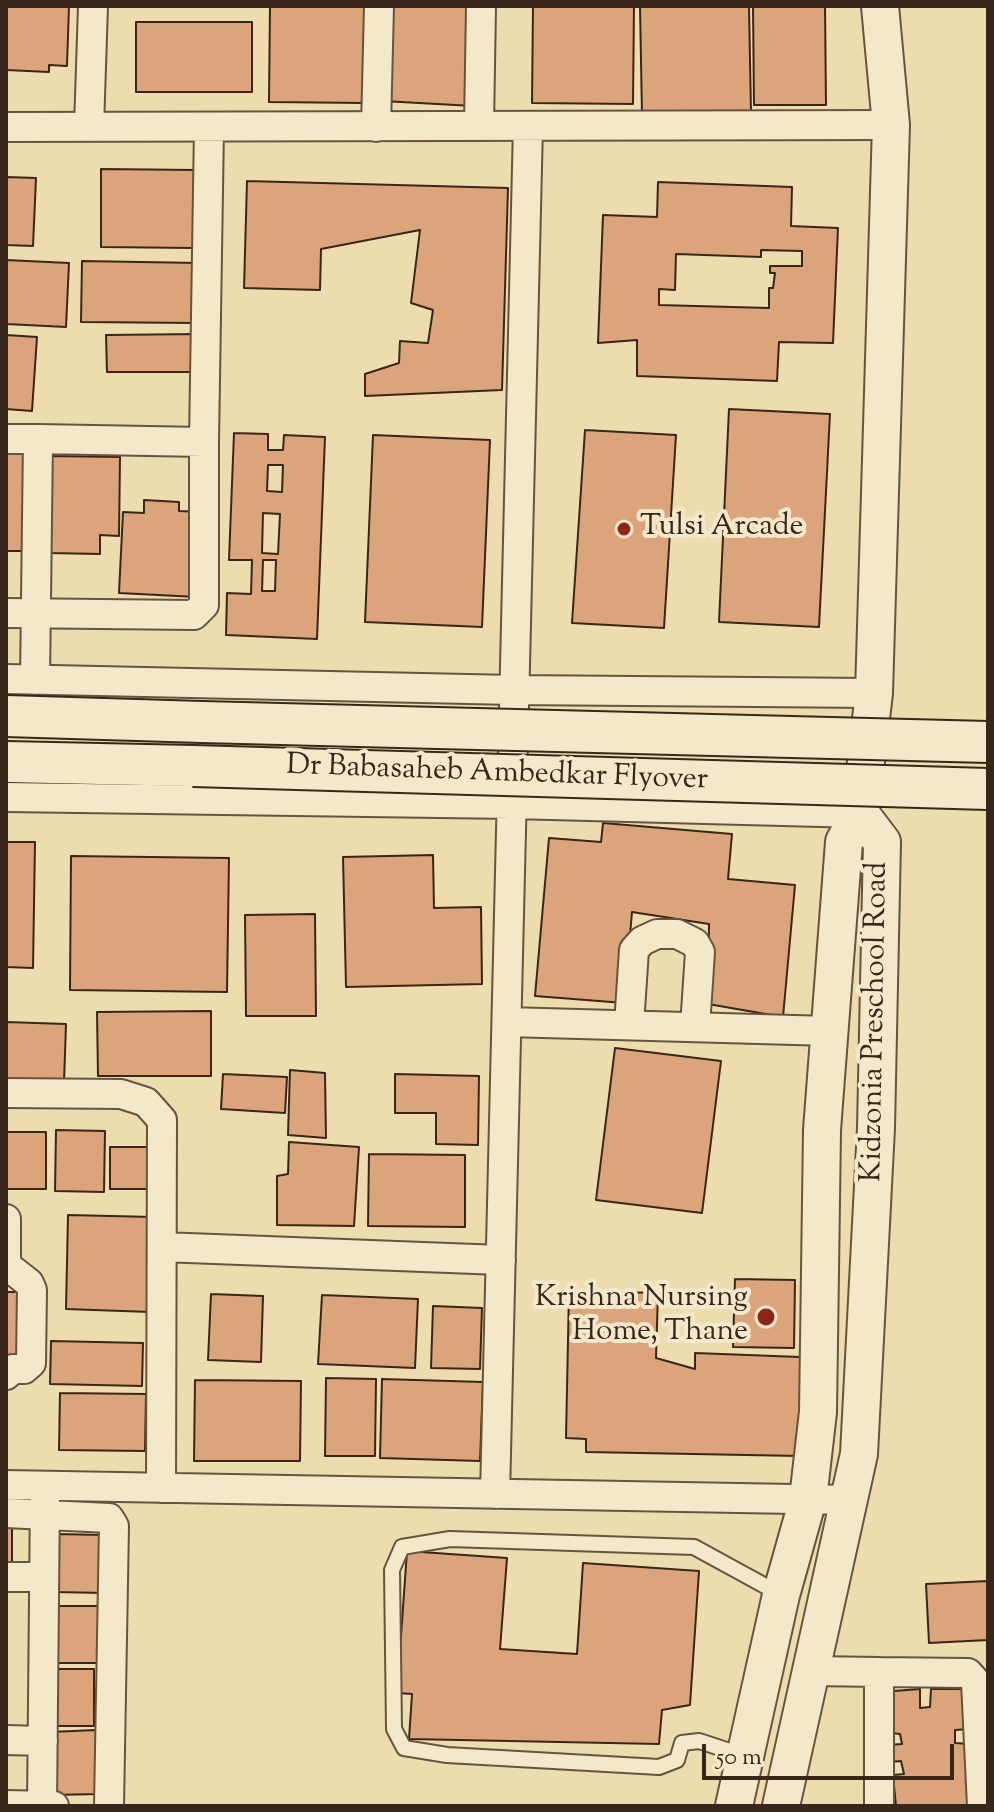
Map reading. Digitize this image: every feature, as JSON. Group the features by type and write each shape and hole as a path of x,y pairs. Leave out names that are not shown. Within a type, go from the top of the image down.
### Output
{"main road":[{"name":"Dr Babasaheb Ambedkar Flyover","path":"6,716 988,742"},
{"name":"Dr Babasaheb Ambedkar Flyover","path":"6,762 988,789"}],"street":[{"path":"89,127 93,6"},
{"path":"376,127 379,6"},
{"path":"479,126 481,6"},
{"path":"6,797 512,804 860,813 874,693 891,125 880,6"},
{"path":"6,127 891,125"},
{"path":"495,1494 528,126"},
{"path":"6,613 194,615 204,605 209,127"},
{"path":"6,439 204,442"},
{"path":"35,680 38,439"},
{"path":"6,679 514,690 874,693"},
{"name":"Kidzonia Preschool Road","path":"734,1806 781,1595 808,1499 818,1412 822,1130 844,842 860,813 882,842 876,1128 859,1454 781,1806"},
{"path":"629,1025 634,950 642,941 657,934 677,934 695,943 700,952 695,1027"},
{"path":"507,1022 830,1031"},
{"path":"6,1093 121,1094 146,1102 162,1120 161,1488"},
{"path":"6,1219 6,1265 29,1283 32,1290 31,1363 6,1375"},
{"path":"162,1247 501,1260"},
{"path":"6,1485 109,1518 114,1526 109,1806"},
{"path":"6,1513 45,1500 161,1488 851,1500"},
{"path":"42,1806 45,1500"},
{"path":"6,1577 44,1577"},
{"path":"812,1671 968,1673 976,1682 982,1806"},
{"path":"879,1672 879,1806"},
{"path":"6,1740 43,1741"},
{"path":"6,1805 54,1806"}],"lane":[{"path":"746,1756 699,1741 682,1743 677,1760 659,1767 447,1755 404,1748 394,1729 392,1570 402,1547 450,1539 694,1547 781,1595"}],"building":[{"path":"6,6 69,6 67,66 49,65 49,72 6,70"},
{"path":"270,6 366,6 364,103 269,102"},
{"path":"386,6 475,6 473,106 383,101"},
{"path":"533,6 634,6 633,104 532,103"},
{"path":"640,6 749,6 751,113 642,115"},
{"path":"753,6 825,6 826,105 754,105"},
{"path":"136,22 252,22 252,92 136,92"},
{"path":"101,169 196,170 194,248 101,247"},
{"path":"6,177 36,178 33,246 6,245"},
{"path":"247,181 508,188 502,390 365,396 365,374 399,363 400,341 428,343 433,310 411,303 420,230 321,249 320,290 244,288"},
{"path":"658,182 792,187 791,226 838,228 833,343 779,342 777,381 637,376 637,340 598,343 603,215 657,217","holes":["761,250 802,251 802,266 770,266 770,273 775,273 773,288 769,288 769,308 659,305 659,289 675,290 676,254 761,257"]},
{"path":"6,260 69,263 66,327 6,324"},
{"path":"82,261 199,263 197,323 81,322"},
{"path":"200,334 200,372 107,372 106,335"},
{"path":"6,335 37,337 32,411 6,409"},
{"path":"729,409 830,414 819,627 719,622"},
{"name":"Tulsi Arcade","path":"585,430 676,435 664,628 572,623"},
{"path":"234,433 268,434 268,450 283,450 284,435 325,437 317,639 226,635 227,593 251,594 252,560 229,560","holes":["268,465 283,465 282,492 267,491","263,513 280,514 278,554 262,553","263,560 276,560 275,591 262,591"]},
{"path":"373,435 490,440 482,627 365,622"},
{"path":"6,453 23,453 23,551 6,551"},
{"path":"50,456 120,457 119,536 100,535 100,554 49,553"},
{"path":"144,500 179,502 179,511 201,512 197,597 119,593 123,512 144,513"},
{"path":"603,823 732,834 728,879 795,885 783,1017 708,1004 709,924 632,912 624,1003 535,996 549,838 601,842"},
{"path":"6,842 35,842 33,968 6,967"},
{"path":"433,855 434,908 481,907 482,984 346,987 343,857"},
{"path":"71,856 229,858 227,992 70,990"},
{"path":"315,914 316,1016 246,1016 245,915"},
{"path":"211,1011 211,1076 98,1076 97,1012"},
{"path":"6,1022 66,1024 64,1083 6,1081"},
{"path":"615,1048 721,1061 702,1213 596,1200"},
{"path":"290,1070 325,1073 326,1138 288,1135"},
{"path":"223,1074 287,1077 285,1113 221,1109"},
{"path":"395,1074 479,1076 478,1145 436,1144 436,1113 395,1113"},
{"path":"56,1130 105,1131 104,1192 55,1191"},
{"path":"6,1132 46,1132 46,1189 6,1189"},
{"path":"289,1142 359,1147 354,1226 277,1225 277,1176 288,1174"},
{"path":"110,1147 148,1147 148,1189 110,1189"},
{"path":"369,1154 465,1155 465,1227 368,1226"},
{"path":"68,1215 153,1217 150,1312 66,1309"},
{"path":"735,1279 795,1280 794,1348 733,1347"},
{"path":"569,1291 658,1293 656,1358 695,1369 695,1353 800,1357 800,1456 586,1452 586,1439 566,1438"},
{"path":"6,1292 26,1292 24,1363 6,1362"},
{"path":"211,1294 263,1296 261,1362 208,1360"},
{"path":"322,1295 418,1299 415,1368 318,1364"},
{"path":"433,1306 482,1308 480,1369 431,1368"},
{"path":"51,1341 143,1343 142,1386 50,1384"},
{"path":"326,1378 376,1379 375,1456 325,1456"},
{"path":"382,1379 483,1382 480,1461 380,1458"},
{"path":"195,1380 301,1381 300,1461 194,1461"},
{"path":"60,1393 146,1394 145,1451 59,1450"},
{"path":"6,1525 12,1525 12,1574 6,1574"},
{"path":"54,1534 106,1535 105,1593 53,1592"},
{"path":"407,1551 507,1558 500,1649 577,1654 583,1563 699,1571 690,1705 662,1710 659,1744 409,1739 412,1694 397,1693"},
{"path":"988,1581 988,1640 929,1643 926,1584"},
{"path":"51,1606 99,1606 99,1663 51,1663"},
{"path":"55,1669 94,1669 94,1726 55,1726"},
{"path":"920,1689 920,1708 930,1707 931,1689 965,1689 963,1714 968,1716 969,1729 955,1730 955,1743 970,1744 971,1806 896,1806 893,1775 904,1774 901,1761 889,1762 887,1745 902,1744 900,1734 890,1733 894,1691"},
{"path":"96,1730 99,1794 51,1795 50,1732"}],"place":[{"name":"Tulsi Arcade","path":"624,529"},
{"name":"Krishna Nursing Home, Thane","path":"766,1317"}]}
